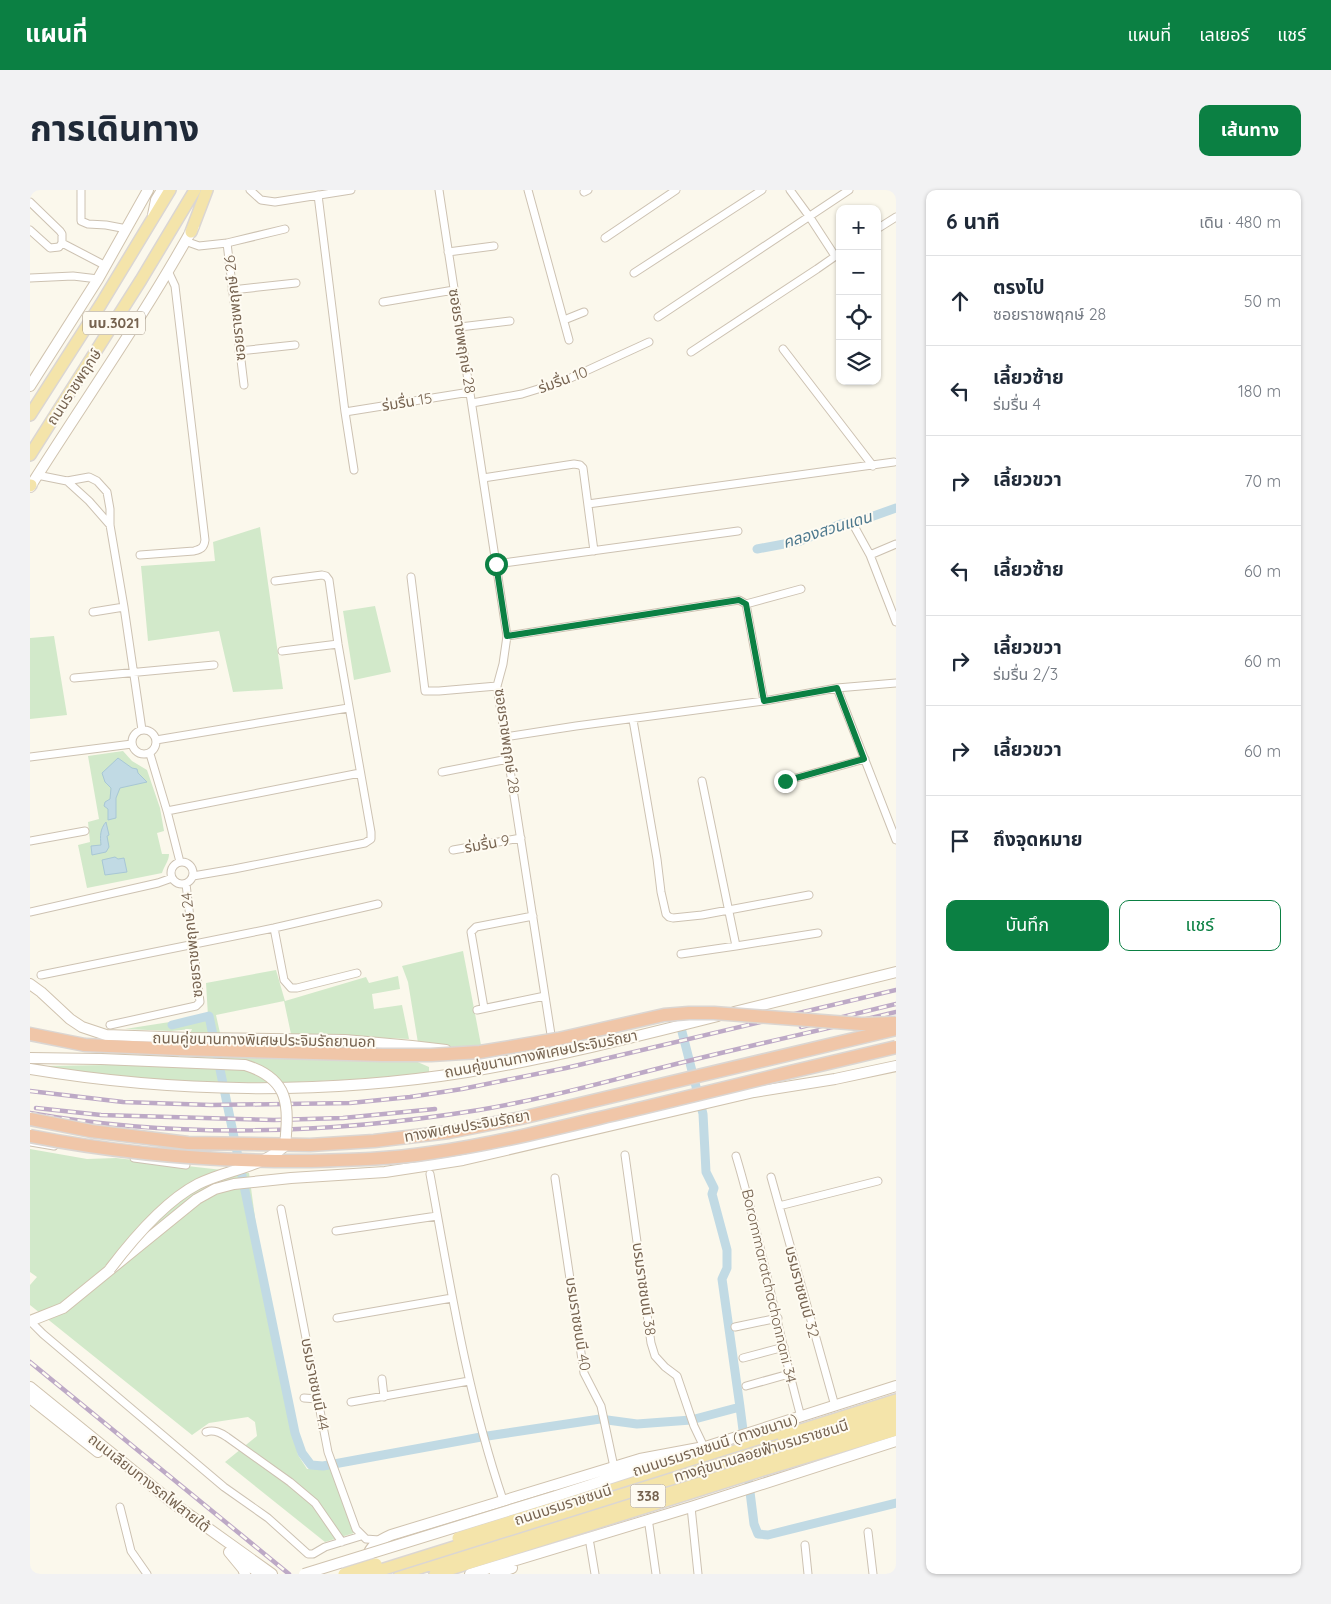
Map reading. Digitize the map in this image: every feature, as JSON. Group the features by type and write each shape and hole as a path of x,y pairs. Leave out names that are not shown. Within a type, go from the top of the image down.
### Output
{"highway":[{"path":"30,1034 86,1044 179,1049 432,1055 480,1052 558,1039 664,1015 689,1013 714,1013 861,1024 896,1023"},
{"name":"ทางพิเศษประจิมรัถยา","path":"30,1119 91,1131 188,1142 310,1145 374,1141 449,1132 520,1118 896,1030"},
{"name":"ทางพิเศษประจิมรัถยา","path":"30,1136 85,1147 192,1159 356,1160 428,1153 497,1142 562,1128 896,1047"}],"main road":[{"name":"นบ.3021","path":"30,386 106,266 148,190"},
{"path":"152,221 156,200 162,190"},
{"name":"ถนนราชพฤกษ์","path":"30,415 170,190"},
{"name":"ถนนราชพฤกษ์","path":"30,455 141,280 195,190"},
{"path":"188,237 207,190"},
{"name":"นบ.3021","path":"32,484 108,369 168,271 214,190"},
{"name":"ถนนคู่ขนานทางพิเศษประจิมรัถยา","path":"30,1069 115,1081 196,1087 309,1087 364,1084 466,1072 514,1063 703,1020 896,972"},
{"name":"ถนนคู่ขนานทางพิเศษประจิมรัถยานอก","path":"30,984 70,1019 94,1032 121,1036 345,1040 489,1056 514,1063"},
{"path":"30,1058 245,1065 269,1076 285,1097 288,1106 285,1146 274,1155 258,1163 209,1180 185,1192 135,1236 110,1269"},
{"path":"30,1321 62,1308 197,1198 215,1189 264,1180 385,1172 472,1158 686,1107 780,1087 835,1079 896,1066"},
{"name":"ถนนบรมราชชนนี (ทางขนาน)","path":"758,1437 801,1417 896,1386"},
{"name":"ถนนเลียบทางรถไฟสายใต้","path":"30,1387 166,1498 272,1574"},
{"name":"ถนนเลียบทางรถไฟสายใต้","path":"30,1398 181,1517 229,1552 249,1564 260,1574"},
{"name":"ถนนบรมราชชนนี","path":"344,1574 741,1442 896,1400"},
{"name":"ทางคู่ขนานลอยฟ้าบรมราชชนนี","path":"368,1574 896,1409"},
{"name":"ทางคู่ขนานลอยฟ้าบรมราชชนนี","path":"400,1574 896,1419"},
{"name":"ถนนบรมราชชนนี","path":"435,1574 570,1538 762,1470 896,1430"},
{"name":"338","path":"470,1574 570,1538 691,1507 896,1441"},
{"name":"ถนนบรมราชชนนี (ทางขนาน)","path":"304,1574 557,1502 704,1447 741,1442"},
{"path":"368,1574 366,1567 368,1554 379,1540 614,1467 660,1454 704,1447"},
{"path":"495,1574 513,1571 649,1525 691,1507"},
{"path":"229,1552 245,1574"}],"street":[{"path":"81,190 81,221 88,224 127,229"},
{"path":"250,190 256,197 268,202 350,190"},
{"name":"ซอยราชพฤกษ์ 28","path":"439,190 507,636 503,664 497,686 554,1054"},
{"path":"528,190 568,340"},
{"path":"605,238 676,190"},
{"path":"634,273 762,190"},
{"path":"790,190 836,253"},
{"path":"658,317 849,190"},
{"path":"318,195 354,470"},
{"path":"30,202 60,230 62,244"},
{"path":"881,226 896,217"},
{"path":"227,243 285,229"},
{"path":"30,230 50,248 59,247 62,244"},
{"name":"ซอยราชพฤกษ์ 26","path":"188,237 199,246 227,243 244,385"},
{"path":"62,244 106,266"},
{"path":"448,252 494,246"},
{"path":"691,352 836,255"},
{"path":"140,555 194,551 201,549 204,546 205,540 175,286 168,271"},
{"path":"30,278 73,276 98,279"},
{"path":"232,290 296,283"},
{"path":"383,302 454,290"},
{"path":"564,320 584,312"},
{"path":"460,327 510,321"},
{"name":"ร่มรื่น 10","path":"472,403 522,394 564,381 649,342"},
{"path":"240,351 296,345"},
{"path":"783,349 873,466"},
{"name":"ร่มรื่น 15","path":"345,412 470,392"},
{"path":"588,504 894,462"},
{"path":"483,478 574,464 580,465 583,468 594,551"},
{"path":"32,484 89,477 97,481 108,492 110,525 142,730"},
{"path":"66,481 89,501 110,525"},
{"path":"854,526 870,555 895,619"},
{"path":"496,564 738,531"},
{"path":"870,555 896,544"},
{"path":"193,876 365,843 371,839 348,708 329,580 326,576 322,575 275,581"},
{"path":"411,577 426,691 497,686"},
{"path":"507,636 739,600 746,604 802,589"},
{"path":"746,604 764,701"},
{"path":"93,612 124,607"},
{"path":"282,651 338,644"},
{"path":"74,678 134,674 214,665"},
{"path":"505,737 764,701 837,688 896,683"},
{"path":"837,688 896,840"},
{"path":"156,740 348,708"},
{"path":"634,720 666,914 673,918 809,895"},
{"path":"142,730 153,733 156,740 156,747 150,754 145,755 136,752 132,744 133,736 142,730"},
{"path":"30,757 132,744"},
{"name":"ซอยราชพฤกษ์ 24","path":"150,754 180,862"},
{"path":"442,772 508,759"},
{"path":"785,781 864,759"},
{"path":"167,811 360,773"},
{"path":"702,781 736,946"},
{"path":"30,841 85,831"},
{"name":"ร่มรื่น 9","path":"453,850 520,838"},
{"name":"ซอยราชพฤกษ์ 24","path":"180,862 188,864 193,871 192,879 186,884 178,883 172,878 172,869 180,862"},
{"path":"30,912 158,883 172,878"},
{"name":"ซอยราชพฤกษ์ 24","path":"110,1025 198,1004 200,999 186,884"},
{"path":"41,975 274,928 378,904"},
{"path":"533,916 476,927 471,932 481,1009 545,996"},
{"path":"274,928 284,980 291,988 356,973"},
{"path":"681,954 818,933"},
{"path":"30,1142 186,1166"},
{"name":"บรมราชชนนี 38","path":"624,1155 651,1343 655,1356 677,1376 694,1426 704,1447"},
{"name":"Borommaratchachonnani 34","path":"736,1156 752,1210 778,1318 789,1374 801,1417"},
{"path":"430,1174 469,1381 503,1500"},
{"name":"บรมราชชนนี 32","path":"771,1177 835,1406"},
{"name":"บรมราชชนนี 40","path":"556,1178 584,1373 602,1410 604,1428 614,1467"},
{"path":"778,1206 878,1181"},
{"name":"บรมราชชนนี 44","path":"280,1209 328,1452 356,1529 361,1536"},
{"path":"336,1231 437,1216"},
{"path":"337,1318 452,1298"},
{"path":"735,1327 778,1318"},
{"path":"30,1321 42,1334 224,1486 268,1518 308,1554 313,1554 361,1536 366,1539 379,1540"},
{"path":"743,1358 784,1347"},
{"path":"746,1386 789,1374"},
{"path":"382,1379 384,1397"},
{"path":"351,1402 469,1381"},
{"path":"304,1398 318,1399"},
{"path":"206,1432 211,1430 219,1432 290,1482 315,1503 342,1542"},
{"path":"120,1507 131,1551 147,1574"},
{"path":"691,1507 698,1574"},
{"path":"649,1525 656,1574"},
{"path":"868,1532 873,1574"},
{"path":"590,1544 596,1574"},
{"path":"805,1545 808,1574"}],"green space":[{"path":"260,527 283,689 233,692 219,631 148,641 141,566 215,561 213,542"},
{"path":"375,606 391,672 354,680 343,611"},
{"path":"54,636 67,715 30,719 30,638"},
{"path":"123,751 132,761 147,770 160,808 164,831 157,833 162,854 169,854 168,859 162,873 87,888 78,845 90,842 88,822 99,819 88,756"},
{"path":"463,951 481,1045 458,1049 418,1043 408,982 402,966"},
{"path":"276,970 285,1001 366,977 369,983 398,976 400,989 372,994 374,1009 402,1005 409,1039 291,1034 284,1001 216,1015 222,1042 400,1049 413,1060 429,1067 429,1073 334,1080 236,1083 139,1078 45,1066 107,1065 107,1055 180,1057 192,1029 171,1031 125,1029 208,1016 206,983"},
{"path":"30,1149 87,1159 116,1158 249,1173 258,1240 298,1455 307,1469 330,1468 354,1533 325,1542 225,1462 257,1436 255,1422 248,1417 209,1423 192,1435 30,1305 30,1285 37,1277 30,1272"}],"water":[{"path":"118,758 132,768 137,769 138,773 147,782 120,788 116,798 116,818 108,820 108,809 104,806 105,802 110,799 111,788 105,782 102,773"},
{"path":"106,822 109,847 106,852 92,855 91,846 101,845 101,833"},
{"path":"115,857 118,859 124,858 127,872 105,875 102,860"}],"waterway":[{"name":"คลองสวนแดน","path":"757,549 800,541 841,524 865,519 896,508"},
{"path":"172,1025 209,1016 295,1433 302,1453 311,1465 323,1466 481,1437 600,1419 637,1424 691,1420 740,1407 746,1453"},
{"path":"679,1020 703,1114 706,1172 714,1188 712,1194 727,1250 727,1268 722,1279 740,1407"},
{"path":"747,1468 754,1524 758,1534 768,1535 896,1503"}],"railway":[{"path":"30,1091 123,1102 211,1105 350,1103 410,1097 462,1089 566,1068 896,990"},
{"path":"801,1027 896,1004"},
{"path":"30,1113 142,1127 198,1130 311,1128 423,1118 528,1101 728,1051 896,1012"},
{"path":"36,1108 101,1115 274,1120 343,1118 435,1109"},
{"path":"30,1362 289,1574"}],"route":[{"path":"496,564 507,636 739,600 746,604 764,701 837,688 864,759 785,781"}]}
